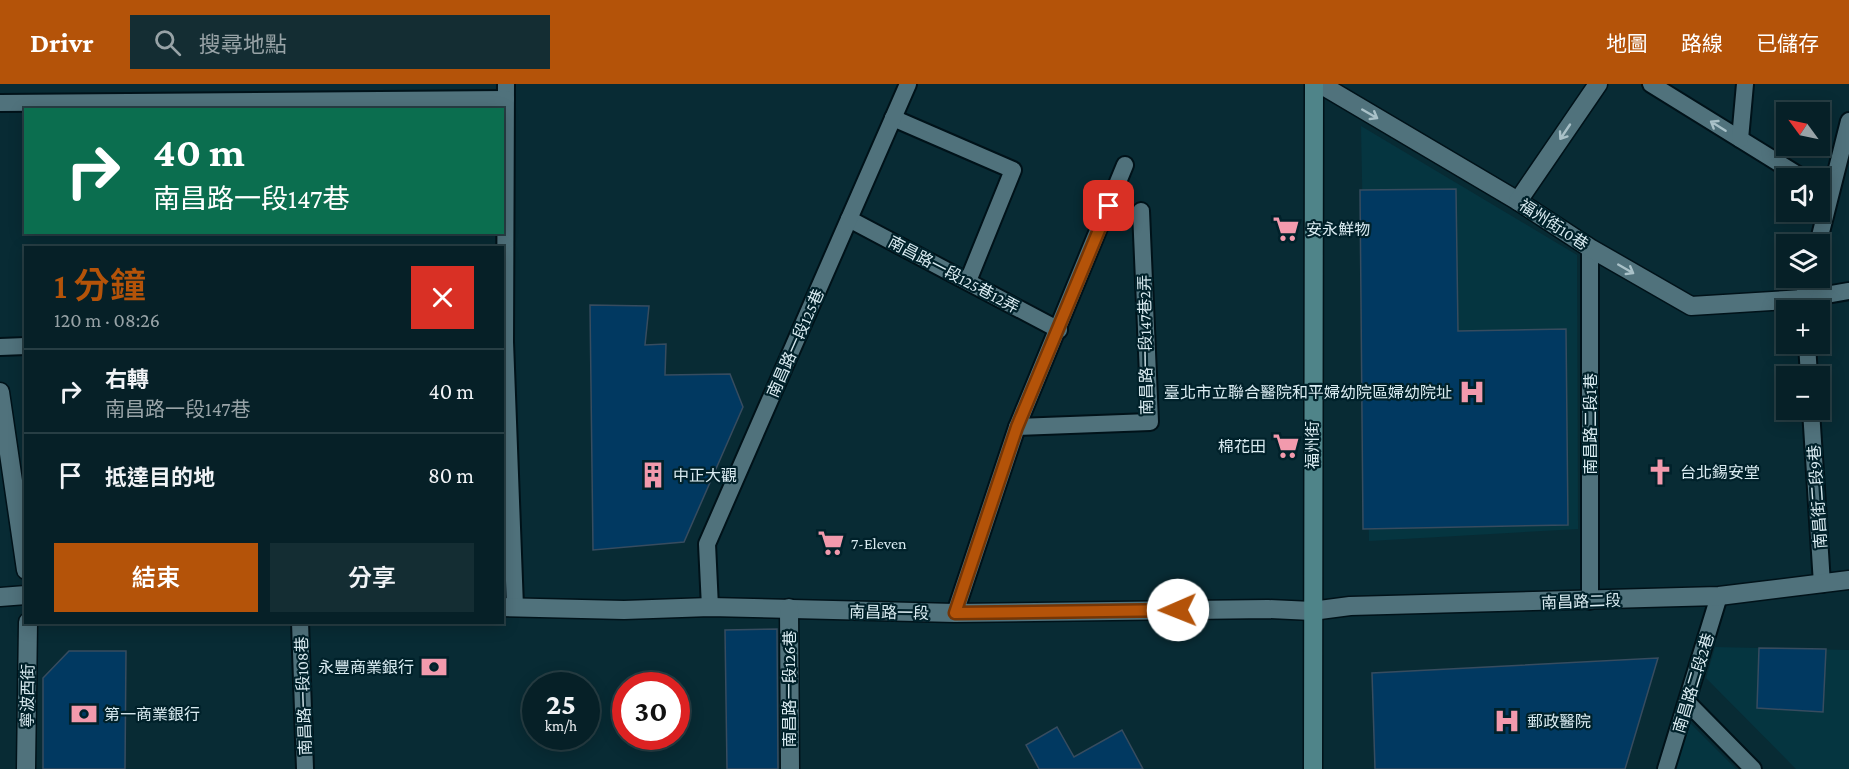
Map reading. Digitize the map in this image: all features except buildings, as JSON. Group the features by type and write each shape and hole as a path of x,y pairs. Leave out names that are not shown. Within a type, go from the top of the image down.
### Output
{"street":[{"name":"福州街","path":"1313,769 1314,84"},
{"name":"福州街10巷","path":"1320,84 1690,306 1776,305"},
{"path":"1518,201 1598,84"},
{"path":"0,392 24,556"},
{"name":"南昌路二段","path":"1312,611 1350,606 1719,596 1849,580"},
{"path":"0,597 24,595"},
{"name":"南昌路一段","path":"509,607 789,608 955,613 1268,609 1312,611"},
{"name":"南昌路一段126巷","path":"789,608 789,769"},
{"name":"寧波西街","path":"26,769 28,624"}],"lane":[{"name":"南昌路一段125巷","path":"710,607 706,544 908,84"},
{"path":"1651,84 1787,168"},
{"path":"1740,139 1745,84"},
{"path":"0,103 506,91 504,342 509,607"},
{"path":"892,118 1013,170 968,281"},
{"path":"1830,177 1849,121"},
{"path":"955,613 1017,427 1059,330 1125,165"},
{"name":"南昌路一段147巷2弄","path":"1017,427 1150,422 1141,211"},
{"name":"南昌路一段125巷12弄","path":"849,219 1059,330"},
{"name":"南昌路二段1巷","path":"1590,248 1590,601"},
{"path":"1820,300 1849,291"},
{"path":"0,347 24,346"},
{"name":"南昌街二段9巷","path":"1813,420 1822,584"},
{"name":"南昌路二段2巷","path":"1666,769 1719,596"},
{"name":"南昌路一段108巷","path":"300,624 305,769"},
{"path":"1688,703 1752,769"}],"shaded area":[{"name":"臺北市立聯合醫院和平婦幼院區婦幼院址","path":"1361,126 1577,255 1578,529 1369,541"},
{"path":"1715,647 1849,650 1849,769 1796,769 1706,678"},
{"path":"1690,723 1736,769 1675,769"}],"place":[{"name":"安永鮮物","path":"1286,229"},
{"name":"臺北市立聯合醫院和平婦幼院區婦幼院址","path":"1472,392"},
{"name":"棉花田","path":"1286,446"},
{"name":"台北錫安堂","path":"1660,472"},
{"name":"中正大觀","path":"653,475"},
{"name":"7-Eleven","path":"831,543"},
{"name":"永豐商業銀行","path":"434,667"},
{"name":"第一商業銀行","path":"84,714"},
{"name":"郵政醫院","path":"1507,721"}],"route":[{"path":"1109,206 1017,427 955,613 1178,610"}]}
